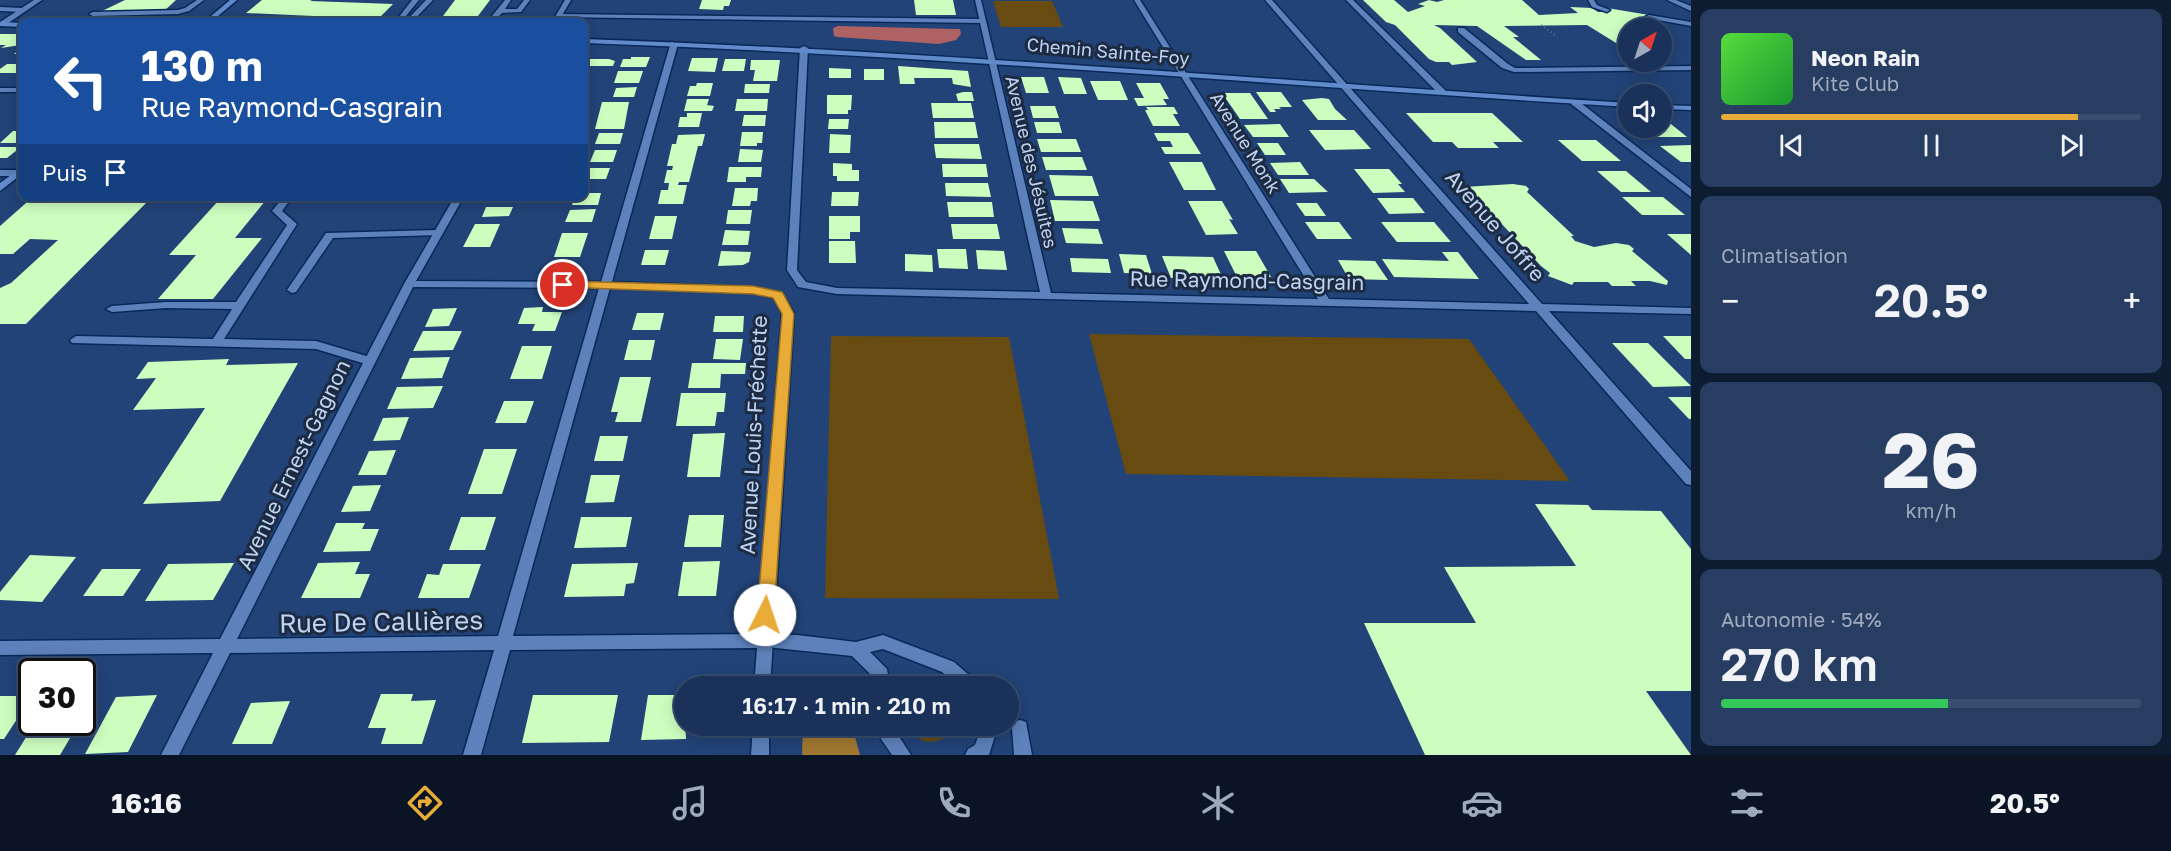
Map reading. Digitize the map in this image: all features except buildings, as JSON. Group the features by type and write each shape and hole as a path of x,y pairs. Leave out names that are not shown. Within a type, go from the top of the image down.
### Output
{"main road":[{"path":"212,18 234,0"},
{"path":"0,24 18,25"},
{"name":"Chemin Sainte-Foy","path":"588,41 804,48 990,59 1618,104"},
{"path":"1672,107 1691,108"},
{"path":"0,188 18,173"}],"street":[{"path":"0,24 39,0"},
{"path":"93,14 178,12 187,10 201,0"},
{"path":"401,18 416,0"},
{"path":"412,18 430,0"},
{"path":"494,18 508,0"},
{"path":"500,12 519,11 526,0"},
{"path":"557,18 568,0"},
{"name":"Avenue des Jésuites","path":"978,0 1046,296"},
{"name":"Avenue Monk","path":"1137,0 1326,303"},
{"name":"Avenue Joffre","path":"1268,0 1691,480"},
{"path":"1349,0 1442,92"},
{"path":"1591,0 1594,6 1607,10"},
{"path":"1670,0 1691,9"},
{"path":"0,10 23,10"},
{"path":"1649,17 1691,24"},
{"path":"588,19 982,21"},
{"path":"1461,30 1505,66 1514,70 1691,68"},
{"path":"472,755 674,44"},
{"name":"Rue Raymond-Casgrain","path":"804,48 792,270 802,285 837,291 1691,311"},
{"path":"0,90 18,90"},
{"path":"1574,102 1691,194"},
{"path":"0,173 18,171"},
{"path":"216,343 292,224 277,211 285,201"},
{"name":"Avenue Ernest-Gagnon","path":"170,755 369,361 437,233 457,201"},
{"path":"292,290 330,235 437,233"},
{"path":"409,284 606,285"},
{"name":"Avenue Louis-Fréchette","path":"606,285 753,290 778,295 788,314 762,676"},
{"path":"112,309 166,305 240,306"},
{"path":"76,340 316,345 369,361"},
{"name":"Rue De Callières","path":"0,648 226,648 764,641 797,642 856,649 884,642 948,667 958,676"},
{"path":"856,649 881,676"},
{"path":"1020,728 1023,755"},
{"path":"760,736 760,755"},
{"path":"889,736 902,755"},
{"path":"974,755 982,751 987,736"}],"path":[{"path":"1541,25 1555,35"}],"shaded area":[{"path":"993,1 1052,1 1063,27 1001,27"},
{"path":"838,26 960,29 961,34 956,40 939,44 837,37 834,36 833,28"},
{"path":"1089,334 1469,339 1570,481 1126,474"},
{"path":"831,336 1009,337 1059,599 825,598"},
{"path":"803,736 855,736 860,755 802,755"},
{"path":"949,736 932,742 926,742 917,737"}],"route":[{"path":"563,285 753,290 778,295 788,314 765,615"}]}
